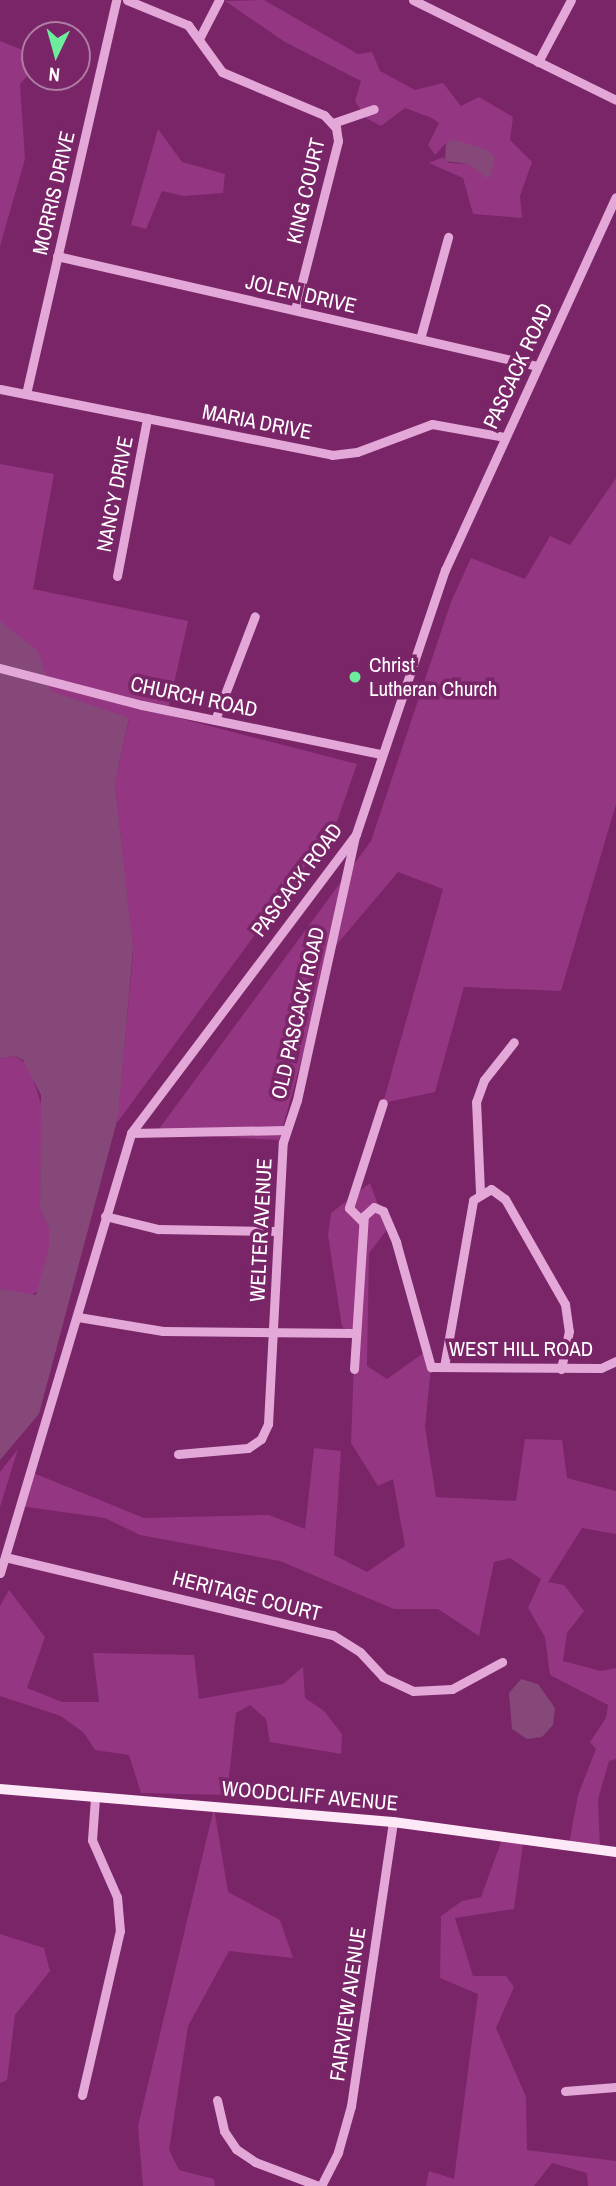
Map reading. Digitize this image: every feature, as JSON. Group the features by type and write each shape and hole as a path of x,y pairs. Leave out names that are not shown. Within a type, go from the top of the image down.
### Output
{"main road":[{"name":"WOODCLIFF AVENUE","path":"0,1789 393,1822 616,1852"}],"street":[{"name":"MORRIS DRIVE","path":"26,394 116,0"},
{"path":"127,0 188,25 200,37 208,58 222,72 324,115 333,123"},
{"path":"200,37 219,0"},
{"path":"414,0 616,100"},
{"path":"538,62 571,0"},
{"name":"KING COURT","path":"295,310 338,141 333,123 374,109"},
{"name":"PASCACK ROAD","path":"0,1573 131,1133 356,834 426,618 504,437 616,197"},
{"path":"420,339 448,237"},
{"name":"JOLEN DRIVE","path":"57,256 537,366"},
{"name":"MARIA DRIVE","path":"0,389 337,455 432,424 504,437"},
{"name":"NANCY DRIVE","path":"117,576 147,418"},
{"path":"215,720 256,616"},
{"name":"CHURCH ROAD","path":"0,668 215,720 381,754"},
{"name":"OLD PASCACK ROAD","path":"131,1133 286,1130 297,1100 356,834"},
{"path":"480,1192 475,1102 484,1080 514,1042"},
{"path":"354,1369 363,1222 349,1208 383,1103"},
{"name":"WELTER AVENUE","path":"178,1454 245,1449 261,1439 268,1424 286,1130"},
{"path":"444,1367 473,1200 480,1192 491,1189 502,1194 565,1304 569,1331 561,1369"},
{"name":"WEST HILL ROAD","path":"363,1222 369,1208 383,1211 404,1266 431,1367 601,1368 616,1361"},
{"path":"105,1216 158,1229 278,1231"},
{"path":"78,1317 163,1331 355,1333"},
{"name":"HERITAGE COURT","path":"5,1557 322,1631 349,1644 383,1677 413,1691 452,1689 502,1662"},
{"path":"82,2095 120,1931 117,1897 92,1840 95,1798"},
{"name":"FAIRVIEW AVENUE","path":"320,2186 338,2152 351,2106 393,1822"},
{"path":"565,2091 616,2087"},
{"path":"217,2100 224,2131 236,2149 255,2162 320,2186"}],"shaded area":[{"path":"264,0 358,54 372,52 380,71 415,90 443,83 461,106 479,97 513,117 510,140 532,162 520,196 522,218 473,214 463,178 429,163 443,157 449,163 469,164 446,143 435,155 428,145 439,123 405,108 381,126 366,118 355,101 361,81 285,42 225,1"},
{"path":"0,41 21,49 20,84 25,159 0,246"},
{"path":"158,129 182,162 225,174 223,193 183,196 162,191 146,229 131,225"},
{"path":"452,139 488,150 495,157 491,175 486,178 469,164 445,161 446,143"},
{"path":"0,464 54,474 33,589 188,621 167,715 357,764 336,824 117,1123 133,955 115,783 129,719 0,677"},
{"path":"616,478 616,804 561,991 464,987 435,1092 383,1103 443,889 398,872 333,949 279,1140 156,1133 371,841 451,602 471,558 525,579 550,536 570,545"},
{"path":"0,621 38,651 51,691 129,718 115,783 133,950 118,1117 39,1414 0,1460 0,1289 36,1295 49,1248 49,1229 40,1208 41,1095 23,1060 15,1056 0,1058"},
{"path":"15,1056 29,1066 42,1107 40,1207 49,1229 49,1259 41,1290 29,1296 0,1289 0,1058"},
{"path":"370,1183 387,1230 369,1253 367,1366 387,1379 425,1352 431,1367 425,1427 436,1497 516,1501 525,1439 562,1440 567,1478 616,1491 616,1534 582,1528 548,1582 564,1585 584,1611 567,1633 563,1661 601,1671 616,1668 616,1759 609,1761 598,1799 600,1849 569,1844 578,1795 596,1749 590,1742 606,1718 608,1705 550,1675 545,1637 528,1608 541,1579 510,1558 494,1562 479,1636 438,1609 394,1609 280,1561 140,1535 105,1518 20,1506 31,1472 144,1518 269,1515 305,1529 314,1448 341,1451 334,1555 367,1572 405,1546 393,1479 378,1486 351,1443 355,1333 342,1327 328,1235 331,1213"},
{"path":"18,1449 0,1507 0,1472"},
{"path":"9,1590 45,1637 27,1688 62,1702 99,1702 93,1653 194,1655 199,1699 283,1684 303,1667 305,1698 324,1711 342,1734 341,1754 270,1742 266,1719 250,1705 236,1713 227,1795 141,1793 129,1755 95,1750 84,1733 61,1716 0,1696 0,1606"},
{"path":"521,1679 538,1684 555,1708 553,1725 542,1737 527,1739 512,1729 509,1693"},
{"path":"214,1808 228,1892 280,1920 293,1958 229,1951 188,2026 169,2150 179,2170 214,2179 215,2186 143,2186 138,2126"},
{"path":"504,1834 524,1837 514,1909 455,1918 473,1976 506,1976 514,1987 496,2028 526,2097 527,2150 616,2161 616,2186 588,2186 587,2173 552,2163 534,2186 426,2186 429,2171 454,2179 478,1994 440,1978 441,1916 462,1901 481,1897"},
{"path":"0,1934 44,1948 50,1971 15,2015 7,2080 0,2083"}],"place":[{"name":"Christ Lutheran Church","path":"355,677"}]}
